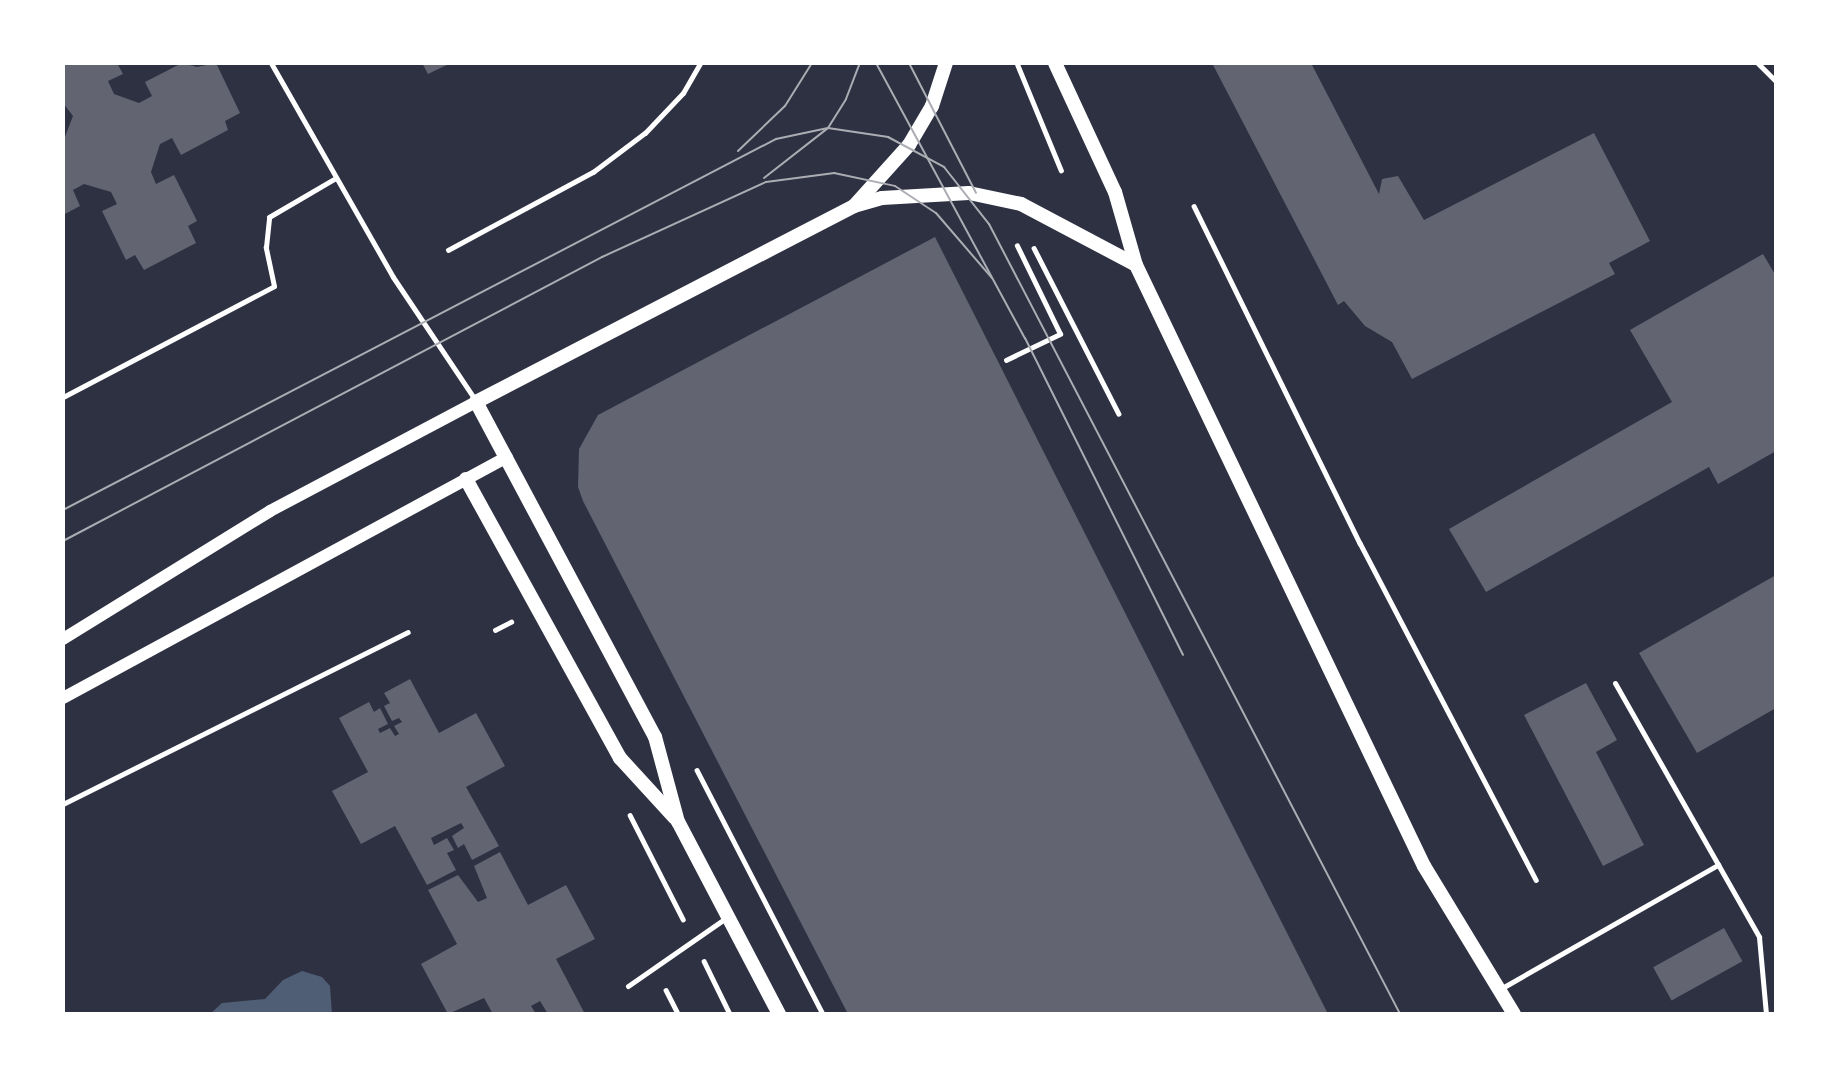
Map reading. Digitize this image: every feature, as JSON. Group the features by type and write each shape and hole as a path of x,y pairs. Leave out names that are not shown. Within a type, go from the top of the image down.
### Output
{"main road":[{"path":"854,206 909,145 932,106 946,63"},
{"path":"1055,63 1115,192 1136,265 1424,866 1514,1014"},
{"path":"779,1014 678,822 655,737 476,402 854,206 909,194 976,194 1048,215 1136,265"},
{"path":"466,480 620,758 678,822"}],"street":[{"path":"63,639 270,512 476,402"},
{"path":"63,698 507,457"}],"lane":[{"path":"271,63 334,179 421,323 476,402"},
{"path":"63,397 274,286 266,247 270,217 334,179"},
{"path":"1615,684 1759,937 1766,1014"},
{"path":"1498,990 1718,865"},
{"path":"628,986 728,917"}],"path":[{"path":"448,250 593,172 635,141 683,93 700,63"},
{"path":"1017,63 1061,170"},
{"path":"1758,63 1776,81"},
{"path":"1195,206 1360,543 1536,880"},
{"path":"1006,360 1060,334 1017,246"},
{"path":"1034,248 1119,414"},
{"path":"63,804 408,632"},
{"path":"694,940 730,1014"}],"water":[{"path":"302,971 322,977 330,986 332,1014 210,1014 222,1003 265,999 283,980"}],"building":[{"path":"63,63 117,63 123,74 108,81 114,94 139,103 152,96 145,82 182,63 197,67 216,63 240,113 225,121 228,130 181,155 172,138 160,144 151,172 156,184 174,175 197,221 188,226 196,243 144,270 135,255 126,260 102,211 117,204 111,192 84,184 73,190 80,206 63,215 63,142 73,116 63,103"},
{"path":"422,63 451,63 428,74"},
{"path":"1212,63 1311,63 1379,194 1382,179 1398,176 1424,220 1594,133 1650,241 1609,263 1615,274 1412,379 1392,342 1365,326 1344,301 1338,305"},
{"path":"935,237 1328,1014 848,1014 583,501 578,487 579,449 598,415"},
{"path":"1763,254 1776,276 1776,451 1718,484 1709,467 1486,592 1449,529 1672,402 1630,330"},
{"path":"1776,575 1776,708 1697,753 1639,653"},
{"path":"410,679 439,733 476,713 505,766 466,787 499,846 472,860 464,844 458,848 452,836 464,828 461,823 431,838 434,845 447,838 454,850 447,853 456,870 427,885 395,826 361,844 332,791 368,772 339,718 369,702 374,712 380,708 388,724 378,729 380,733 390,728 395,736 399,734 394,726 402,722 399,718 392,721 384,706 390,703 384,693"},
{"path":"1586,683 1617,740 1596,752 1644,845 1603,866 1524,715"},
{"path":"500,852 528,905 566,885 595,939 556,959 585,1014 548,1014 540,1001 531,1006 536,1014 493,1014 484,998 448,1014 421,964 457,944 428,890 458,875 478,902 487,898 474,866"},
{"path":"1724,928 1742,961 1672,1001 1653,967"}],"tram line":[{"path":"738,151 785,106 812,63"},
{"path":"764,178 828,128 846,99 860,63"},
{"path":"876,63 1025,338 1183,655"},
{"path":"909,63 976,193"},
{"path":"63,510 776,139 828,128 888,137 944,167 989,224 1400,1014"},
{"path":"63,541 602,257 766,182 834,173 895,186 936,213 992,278"}]}
